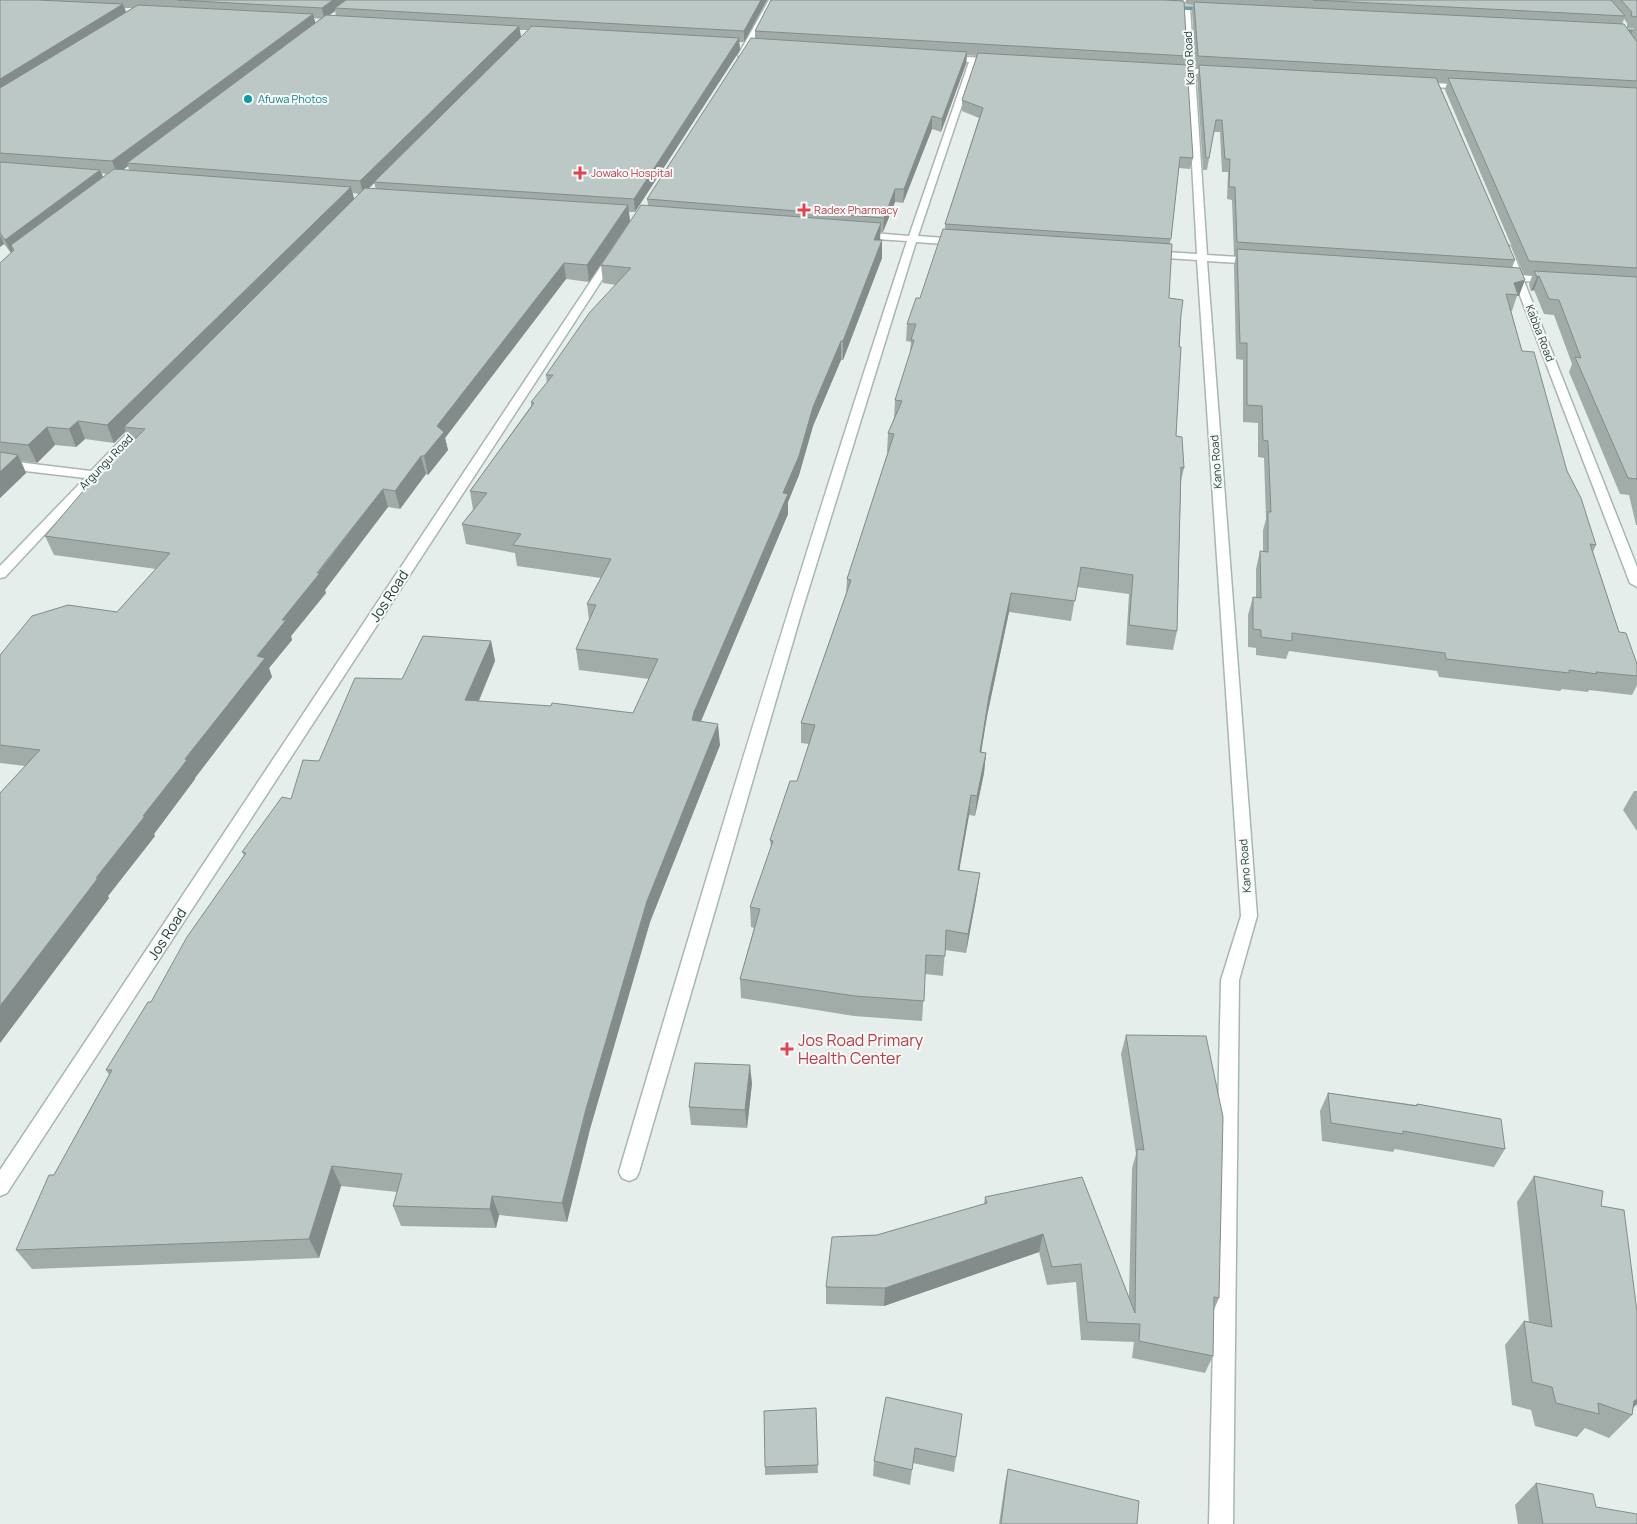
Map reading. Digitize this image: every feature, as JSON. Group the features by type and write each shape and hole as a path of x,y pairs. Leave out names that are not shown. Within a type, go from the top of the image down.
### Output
{"main road":[{"path":"1186,3 1226,10"},
{"path":"1159,4 1215,4"},
{"path":"1637,26 1603,27 1637,32"}],"street":[{"path":"737,63 772,0"},
{"name":"Kano Road","path":"1186,3 1202,257 1249,916 1230,980 1221,1524"},
{"path":"1622,31 1627,37"},
{"path":"943,59 1000,62"},
{"path":"629,1172 722,849 911,239 973,60"},
{"path":"1161,70 1229,74"},
{"path":"1407,83 1439,89 1475,87"},
{"path":"853,234 969,243"},
{"name":"Kabba Road","path":"1503,241 1637,583"},
{"name":"Jos Road","path":"0,1188 617,250"},
{"path":"1144,254 1261,261"},
{"path":"1499,277 1558,281"},
{"name":"Argungu Road","path":"0,574 148,418"},
{"path":"0,464 92,475"}],"building":[{"path":"0,0 37,0 123,4 0,79"},
{"path":"177,0 333,0 322,8"},
{"path":"346,0 761,0 744,31 335,8"},
{"path":"771,0 1184,1 1187,56 755,31"},
{"path":"1313,0 1611,0 1625,16"},
{"path":"1621,0 1637,0 1637,17 1631,16 1632,12"},
{"path":"1194,2 1624,24 1637,42 1637,81 1198,56"},
{"path":"138,5 313,14 112,161 0,153 0,88"},
{"path":"326,15 519,26 360,181 127,163"},
{"path":"532,26 739,38 634,199 374,182"},
{"path":"751,38 967,52 942,119 932,116 904,189 895,189 884,218 647,199"},
{"path":"978,53 1187,65 1193,158 1180,157 1171,239 945,224 983,108 962,100"},
{"path":"1199,65 1436,78 1515,260 1237,242 1235,187 1229,187 1230,159 1225,159 1222,120 1216,120 1209,158 1206,158"},
{"path":"1448,78 1637,88 1637,268 1529,261"},
{"path":"0,162 100,170 5,240 0,233"},
{"path":"114,169 351,187 107,425 78,421 69,429 47,427 28,445 0,442 0,263 14,250 11,245"},
{"path":"365,188 628,205 587,265 564,263 437,426 444,432 424,456 421,456 395,491 383,489 317,573 320,573 282,620 286,620 257,656 265,658 185,759 187,760 0,1006 0,793 40,750 0,745 0,655 32,616 68,605 117,612 170,553 45,536 84,490 145,429 124,427"},
{"path":"641,205 881,223 874,240 882,240 843,341 841,341 813,407 799,456 783,493 788,494 694,712 692,720 718,724 647,901 586,1109 562,1203 492,1196 490,1209 393,1206 402,1174 332,1166 309,1239 16,1250 49,1175 54,1175 112,1070 106,1070 148,1002 151,1002 187,937 246,853 242,852 282,797 291,799 303,760 319,761 355,678 402,679 423,636 491,641 465,700 551,706 552,703 633,713 658,659 576,649 596,605 587,604 611,559 513,545 521,534 462,524 487,493 470,491 534,403 531,402 553,375 546,375 590,312 631,268 601,265"},
{"path":"943,229 1172,244 1169,298 1183,300 1179,347 1181,347 1176,436 1182,437 1184,468 1181,467 1177,631 1129,625 1133,575 1081,567 1075,601 1011,593 989,696 980,752 986,753 977,796 971,795 958,870 980,873 968,934 946,930 945,956 926,955 924,1001 855,996 740,979 760,909 750,907 773,841 770,840 790,781 797,781 815,725 801,723 851,580 847,579 894,434 888,433 902,401 895,400 914,340 911,340 916,324 907,324 916,298 920,298"},
{"path":"1237,249 1520,268 1525,280 1514,283 1518,295 1506,294 1522,351 1534,352 1567,471 1581,498 1596,545 1590,544 1619,632 1626,633 1637,664 1637,676 1596,672 1597,674 1569,670 1569,673 1446,659 1445,653 1292,633 1292,641 1261,637 1261,630 1253,629 1253,597 1261,598 1260,551 1268,552 1268,512 1271,512 1268,441 1263,440 1262,406 1247,405 1247,343 1240,343"},
{"path":"1534,271 1637,277 1637,479 1628,478 1575,357 1581,358 1559,300 1549,299 1539,276 1537,277"},
{"path":"0,452 18,455 0,472"},
{"path":"1126,1035 1206,1036 1223,1117 1219,1298 1214,1297 1213,1356 1139,1341 1140,1324 1087,1322 1081,1264 1052,1267 1043,1234 885,1288 826,1287 832,1237 877,1235 987,1203 985,1197 1082,1177 1135,1313 1137,1149 1144,1150"},
{"path":"695,1063 750,1065 745,1110 689,1107"},
{"path":"1328,1093 1417,1106 1417,1104 1501,1119 1505,1149 1403,1131 1403,1134 1331,1123"},
{"path":"1534,1176 1603,1191 1601,1206 1624,1210 1637,1312 1637,1399 1634,1401 1632,1415 1598,1403 1599,1414 1556,1403 1552,1387 1532,1382 1524,1321 1552,1327"},
{"path":"886,1397 962,1414 956,1457 915,1448 912,1470 874,1461"},
{"path":"816,1408 818,1465 765,1467 764,1411"},
{"path":"1008,1469 1139,1501 1137,1524 1001,1524"},
{"path":"1536,1483 1593,1494 1596,1507 1637,1514 1637,1524 1543,1524"}],"place":[{"name":"Afuwa Photos","path":"248,99"},
{"name":"Jowako Hospital","path":"580,173"},
{"name":"Radex Pharmacy","path":"804,210"},
{"name":"Jos Road Primary Health Center","path":"787,1049"}]}
